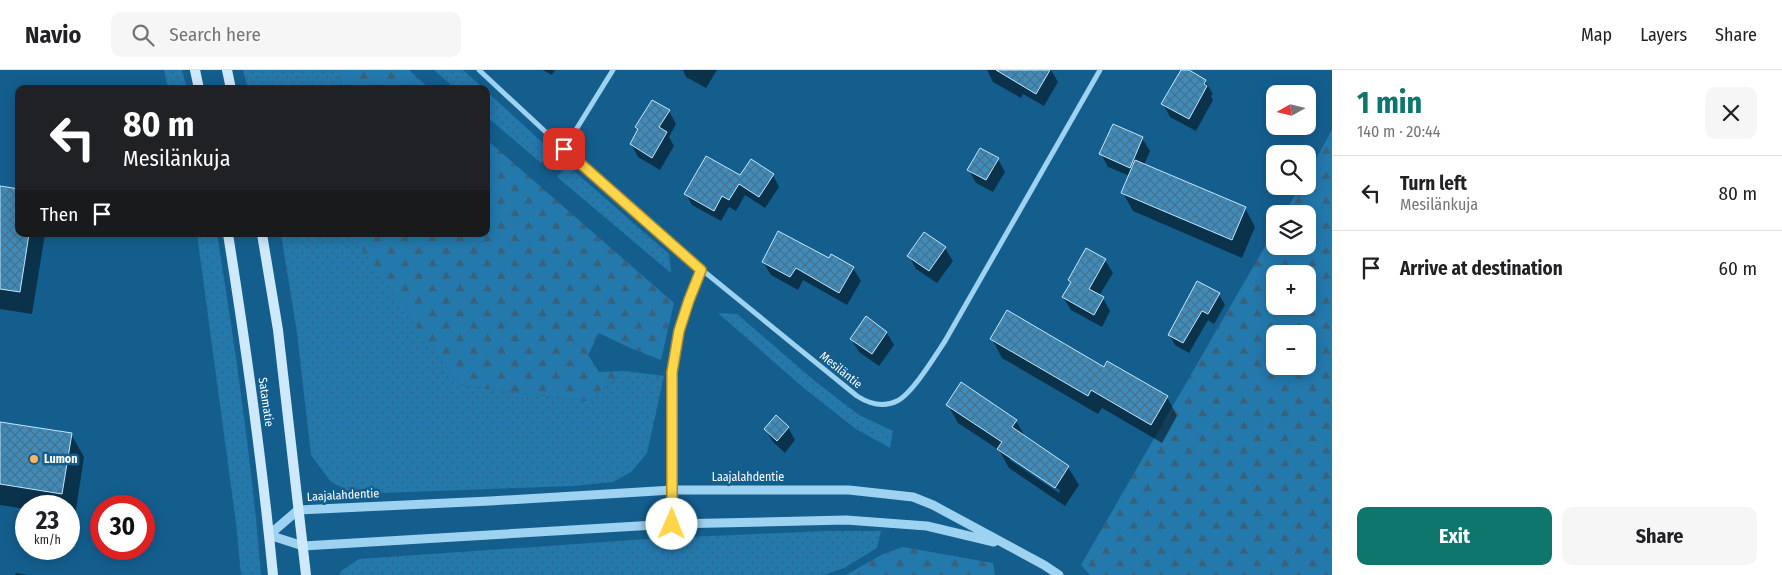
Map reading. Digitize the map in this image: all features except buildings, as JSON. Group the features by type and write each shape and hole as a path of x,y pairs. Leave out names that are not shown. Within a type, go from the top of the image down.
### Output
{"main road":[{"path":"195,70 198,85"},
{"path":"227,70 230,85"},
{"name":"Satamatie","path":"228,237 264,485 273,575"},
{"name":"Satamatie","path":"262,237 278,330 306,575"}],"street":[{"name":"Mesiläntie","path":"480,70 564,149 701,270 868,403 885,405 898,401 916,383 945,341 1100,70"},
{"path":"564,149 613,70"},
{"path":"672,524 672,372 679,331 701,270"},
{"name":"Laajalahdentie","path":"269,535 298,510 673,490 849,490 913,497 933,505 1059,575"},
{"name":"Laajalahdentie","path":"269,535 303,546 672,524 846,520 907,523 927,526 1008,545"}],"green space":[{"path":"164,70 182,70 186,85 167,85"},
{"path":"243,70 339,70 341,85 247,85"},
{"path":"339,70 409,70 426,85 341,85"},
{"path":"434,70 463,70 480,85 451,85"},
{"path":"490,95 552,151 541,163 490,119"},
{"path":"1332,130 1332,575 1090,575 1081,565 1266,245 1266,255 1316,255 1316,205 1289,205 1295,195 1316,195 1316,159"},
{"path":"490,142 674,303 661,360 599,333 588,355 599,372 625,371 587,401 459,385 356,241 356,237 490,237"},
{"path":"567,165 669,254 671,273 557,177"},
{"path":"197,237 217,237 242,404 261,575 241,575 236,523"},
{"path":"281,237 356,237 357,241 459,385 587,401 625,371 664,376 647,453 631,472 613,482 573,486 354,494 331,482 311,455 297,333"},
{"path":"718,313 737,314 816,382 859,415 893,431 890,448 856,429 805,389"},
{"path":"827,531 881,531 877,548 844,568 824,575 340,575 341,571 359,559 662,538"},
{"path":"903,547 993,563 995,575 846,575 883,554"}],"place":[{"name":"Lumon","path":"34,459"}],"route":[{"path":"564,149 701,270 679,331 672,372 672,524"}]}
